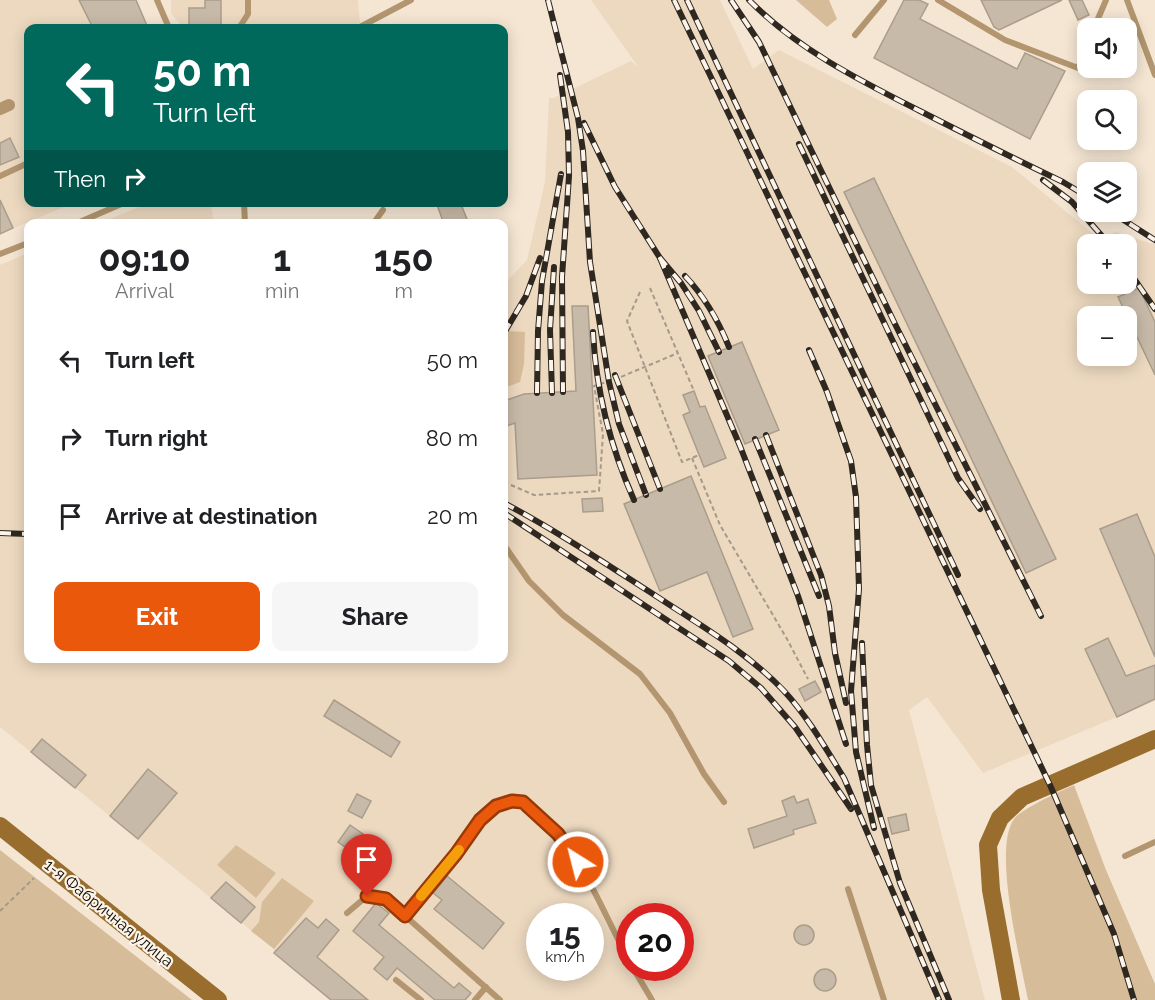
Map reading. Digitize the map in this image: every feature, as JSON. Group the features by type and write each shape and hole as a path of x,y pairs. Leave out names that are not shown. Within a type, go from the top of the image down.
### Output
{"main road":[{"path":"1011,1000 991,890 988,845 1000,818 1022,796 1155,739"},
{"name":"1-я Фабричная улица","path":"0,826 218,1000"}],"lane":[{"path":"157,0 167,24"},
{"path":"242,24 248,14 248,0"},
{"path":"366,24 411,0"},
{"path":"855,35 884,0"},
{"path":"938,0 1005,40 1077,68"},
{"path":"1127,0 1155,75"},
{"path":"1098,18 1104,2"},
{"path":"0,176 24,165"},
{"path":"87,219 114,207"},
{"path":"377,219 383,210"},
{"path":"0,254 24,245"},
{"path":"508,551 529,581 563,615 640,674 670,712 704,774 724,802"},
{"path":"405,916 456,854 480,820 496,806 512,801 523,802 558,834 578,862 616,935"},
{"path":"1125,856 1155,842"},
{"path":"848,889 884,1000"},
{"path":"347,913 367,896 386,899 500,1000"},
{"path":"396,980 421,1000"},
{"path":"641,981 652,1000"},
{"path":"475,1000 486,987"}],"path":[{"path":"650,288 694,391"},
{"path":"640,292 627,321 682,462 699,455"},
{"path":"508,484 534,495 599,491 603,434 594,387 678,353"},
{"path":"692,458 720,525 787,639 808,680"},
{"path":"0,910 34,878"}],"shaded area":[{"path":"0,0 136,0 146,24 24,24 24,207 64,207 35,219 24,219 24,224 0,234"},
{"path":"171,0 358,0 360,23 180,24 171,13"},
{"path":"591,0 720,0 753,69 779,50 1012,167 1093,234 1077,234 1077,294 1137,294 1137,239 1153,244 1155,242 1155,701 983,773 927,697 909,710 985,1000 331,1000 274,953 274,949 0,727 0,265 24,255 24,663 508,663 508,280 527,260 545,182 549,98 554,98 631,61 639,68"},
{"path":"796,0 829,0 837,19 827,27"},
{"path":"139,207 212,207 213,219 110,219"},
{"path":"508,331 525,332 524,364 520,382 508,386"},
{"path":"1074,785 1106,870 1155,984 1155,1000 1028,1000 1010,907 1006,855 1008,834 1014,819 1024,810"},
{"path":"236,845 276,873 256,898 217,865"},
{"path":"0,850 192,1000 0,1000"},
{"path":"282,878 314,901 274,949 251,931 259,922 262,902"}],"building":[{"path":"79,0 136,0 146,24 91,24"},
{"path":"205,0 221,0 221,24 189,24 189,8 205,8"},
{"path":"904,0 919,0 928,4 920,19 1017,69 1025,53 1065,71 1030,139 874,58"},
{"path":"981,0 1062,0 999,30 994,27"},
{"path":"1069,0 1082,0 1089,15 1077,18"},
{"path":"10,138 19,157 0,165 0,143"},
{"path":"874,178 1056,559 1026,573 844,192"},
{"path":"0,200 13,228 0,234"},
{"path":"438,207 462,207 467,219 442,219"},
{"path":"1139,288 1155,322 1155,375 1137,337 1137,306 1122,306 1118,297 1125,294 1137,294"},
{"path":"572,306 588,306 597,475 518,479 515,423 508,426 508,400 524,394 576,391"},
{"path":"742,342 779,430 745,444 708,356"},
{"path":"694,391 700,407 705,406 726,458 704,467 683,415 690,412 683,395"},
{"path":"691,476 753,629 733,637 707,572 660,591 624,504"},
{"path":"602,498 603,511 583,512 582,499"},
{"path":"1137,514 1155,557 1155,657 1100,529"},
{"path":"1108,638 1126,676 1155,665 1155,699 1117,717 1085,649"},
{"path":"815,681 821,692 805,701 799,689"},
{"path":"334,700 400,742 391,757 324,716"},
{"path":"42,739 86,775 75,788 31,752"},
{"path":"148,769 177,793 138,839 110,816"},
{"path":"357,794 371,801 362,818 348,811"},
{"path":"794,796 797,803 808,799 816,823 793,830 794,834 754,848 748,829 787,816 782,801"},
{"path":"906,814 909,830 892,834 888,818"},
{"path":"350,825 363,834 351,851 338,842"},
{"path":"447,876 504,923 483,949 434,909 442,900 433,893"},
{"path":"226,882 255,907 241,923 211,898"},
{"path":"376,903 389,913 379,925 454,988 459,983 471,993 465,1000 435,1000 397,968 387,980 374,969 384,957 353,931"},
{"path":"306,918 318,928 326,919 339,930 317,957 368,1000 331,1000 274,953"},
{"path":"804,925 811,928 814,935 811,942 804,945 797,942 794,935 797,928"},
{"path":"825,969 833,972 836,980 833,988 825,991 817,988 814,980 817,972"}],"railway":[{"path":"548,0 578,118 583,151 590,262 609,382 619,424 646,495"},
{"path":"674,0 1050,785 1114,934 1134,1000"},
{"path":"687,0 958,575"},
{"path":"731,0 759,42 896,326 1041,616"},
{"path":"749,0 787,34 852,75 1077,190"},
{"path":"560,75 568,132 569,176 562,277 563,392"},
{"path":"584,123 615,187 660,258 681,283 699,311 719,352"},
{"path":"799,144 958,478 980,509"},
{"path":"537,393 542,281 561,174"},
{"path":"1043,180 1072,202 1100,234"},
{"path":"1127,222 1155,240"},
{"path":"508,326 526,296 540,258"},
{"path":"660,258 740,446 798,596 846,744"},
{"path":"552,393 550,330 554,267"},
{"path":"685,276 710,309 729,347"},
{"path":"1137,283 1155,309"},
{"path":"593,332 597,376 611,439 634,500"},
{"path":"809,350 827,392 851,461 856,497 859,589 851,691 856,752 874,828"},
{"path":"615,375 660,489"},
{"path":"766,435 821,575 829,606 835,653 846,703"},
{"path":"755,439 819,596"},
{"path":"508,505 581,548 706,629 755,664 793,701 844,778 939,1000"},
{"path":"508,516 729,661 761,688 795,727 851,809"},
{"path":"0,533 24,534"},
{"path":"862,643 871,785 900,883 949,1000"}],"slow traffic":[{"path":"421,896 459,850"}],"route":[{"path":"367,896 386,899 405,916 456,854 480,820 496,806 512,801 523,802 558,834 578,862"}]}
